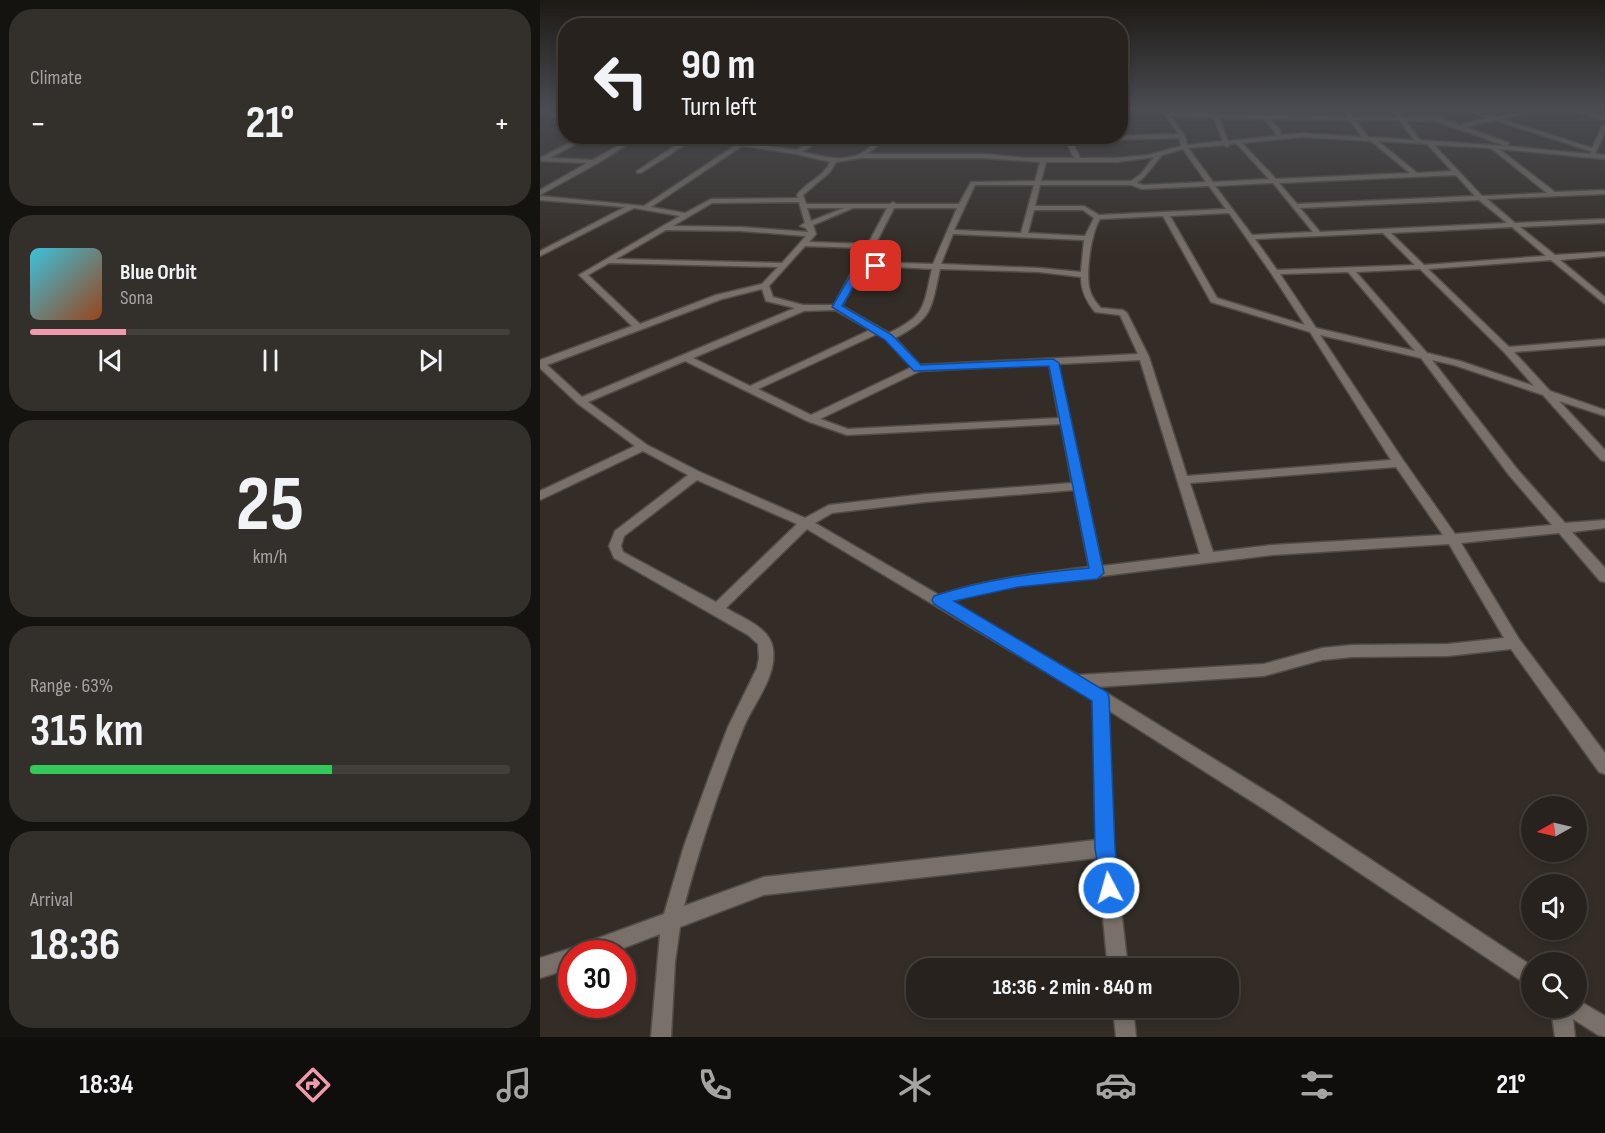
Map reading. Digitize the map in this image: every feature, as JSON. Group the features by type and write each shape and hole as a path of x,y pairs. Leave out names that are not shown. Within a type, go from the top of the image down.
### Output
{"street":[{"path":"540,193 606,156"},
{"path":"639,172 662,156"},
{"path":"646,207 723,156"},
{"path":"817,156 833,160 858,156"},
{"path":"989,156 1042,160 1151,156"},
{"path":"1076,156 1078,160"},
{"path":"1132,183 1143,175 1157,156"},
{"path":"1193,156 1275,272 1399,463 1452,539 1514,643 1605,766"},
{"path":"1251,156 1318,234"},
{"path":"1392,156 1416,175"},
{"path":"1441,156 1480,198 1552,259 1601,294 1605,301"},
{"path":"1505,156 1553,194"},
{"path":"541,159 597,162"},
{"path":"812,234 802,203 803,189 830,170 833,160"},
{"path":"1024,236 1042,160"},
{"path":"889,337 917,321 925,311 931,299 937,266 972,184 976,182 1132,183 1142,188 1456,173"},
{"path":"1296,206 1605,192"},
{"path":"540,198 646,207 685,214"},
{"path":"638,327 583,275 711,201 963,206"},
{"path":"793,232 809,223 862,204"},
{"path":"837,307 894,204"},
{"path":"540,254 634,206"},
{"path":"1032,208 1084,208 1098,217 1231,211"},
{"path":"1165,214 1211,298 1312,330 1422,353 1605,413"},
{"path":"1098,217 1091,225 1088,238 1083,276 1085,289 1098,310 1124,313 1144,357 1208,558"},
{"path":"1250,237 1605,221"},
{"path":"662,228 812,234"},
{"path":"952,232 1088,238"},
{"path":"1386,232 1507,350 1605,457"},
{"path":"812,234 765,286 719,297 540,364 581,400 643,447 696,475 806,523 939,600 1101,697 1273,805 1521,971"},
{"path":"804,244 872,246"},
{"path":"1275,272 1422,267 1605,254"},
{"path":"607,261 785,265"},
{"path":"859,268 898,265 937,266 1039,270 1083,276"},
{"path":"1349,268 1422,353 1513,472 1605,577"},
{"path":"765,286 769,299 802,308 837,307 889,337 918,368"},
{"path":"581,400 802,308"},
{"path":"750,389 877,330"},
{"path":"1507,350 1605,342"},
{"path":"811,419 918,368 1144,357"},
{"path":"686,358 811,419 841,431 1066,421"},
{"path":"1053,363 1097,573"},
{"path":"540,496 643,447"},
{"path":"1184,480 1399,463"},
{"path":"661,1037 672,920 715,779 743,710 760,680 766,663 766,644 760,635 618,555 615,546 619,534 696,475"},
{"path":"717,609 806,523 820,513 842,506 1079,486"},
{"path":"939,600 973,589 1018,581 1208,558 1282,550 1452,539 1605,524"},
{"path":"1076,682 1264,670 1322,654 1352,651 1448,650 1514,643"},
{"path":"1101,697 1105,848 1117,958"},
{"path":"619,940 764,886 1105,848"},
{"path":"540,968 558,962"},
{"path":"1587,1016 1605,1028"},
{"path":"1124,1018 1126,1037"},
{"path":"1562,1018 1565,1037"}],"route":[{"path":"876,266 859,268 837,307 889,337 918,368 1053,363 1097,573 1018,581 973,589 939,600 1101,697 1101,756 1109,888"}]}
